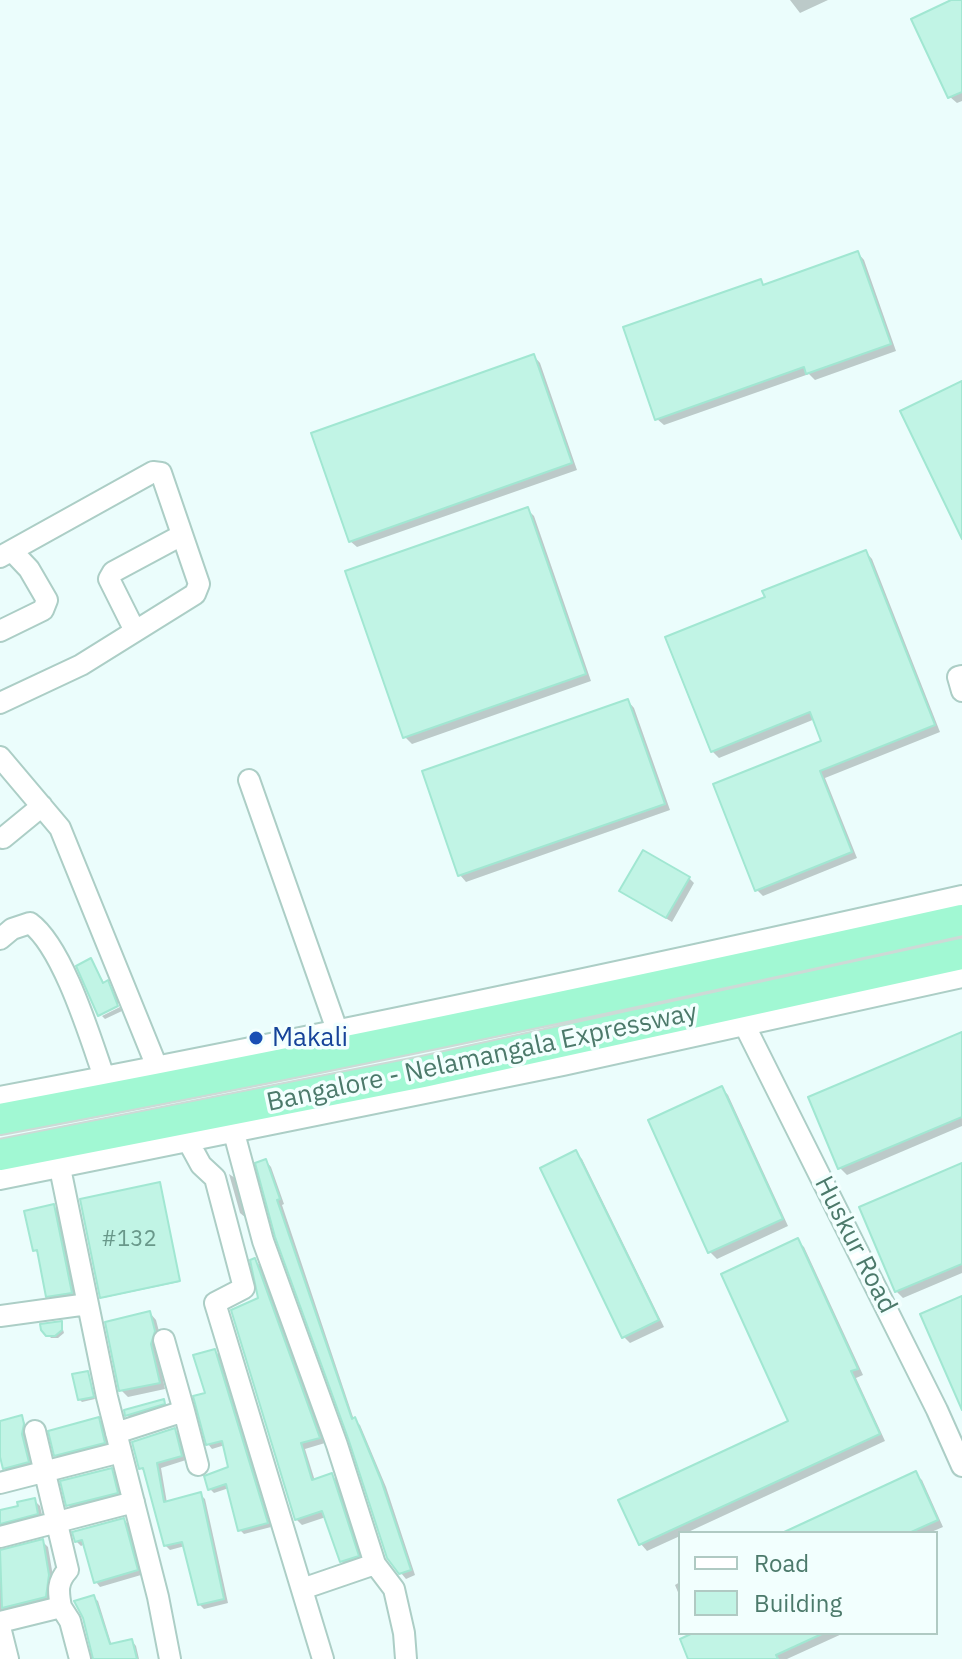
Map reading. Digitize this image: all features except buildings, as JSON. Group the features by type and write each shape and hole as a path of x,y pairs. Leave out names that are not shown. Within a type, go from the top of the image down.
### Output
{"highway":[{"name":"Bangalore - Nelamangala Expressway","path":"0,1119 608,999 962,920"},
{"name":"Bangalore - Nelamangala Expressway","path":"0,1155 423,1072 962,954"}],"street":[{"path":"0,631 43,610 47,600 29,569 6,554 153,472 161,473 199,584 195,594 81,665 0,703"},
{"path":"135,631 109,579 113,572 182,535"},
{"path":"962,676 958,677 962,691"},
{"path":"0,757 60,828 157,1067"},
{"path":"249,780 337,1030"},
{"path":"3,838 42,806"},
{"path":"0,1097 623,971 962,896"},
{"path":"0,939 12,929 30,923 41,931 71,990 104,1077"},
{"path":"0,1179 189,1143 962,977"},
{"name":"Huskur Road","path":"745,1026 962,1466"},
{"path":"234,1133 263,1241 337,1445 375,1564 394,1589 404,1633 406,1659"},
{"path":"189,1143 201,1165 215,1178 238,1260 244,1288 215,1303 323,1659"},
{"path":"60,1168 88,1304 170,1659"},
{"path":"0,1316 88,1304"},
{"path":"164,1340 198,1465"},
{"path":"0,1483 44,1472 119,1442 184,1411"},
{"path":"35,1431 68,1570 58,1588 61,1607 70,1621 80,1659"},
{"path":"0,1537 134,1502"},
{"path":"302,1589 375,1564"},
{"path":"8,1659 0,1624 61,1607"}],"place":[{"name":"Makali","path":"256,1038"}]}
